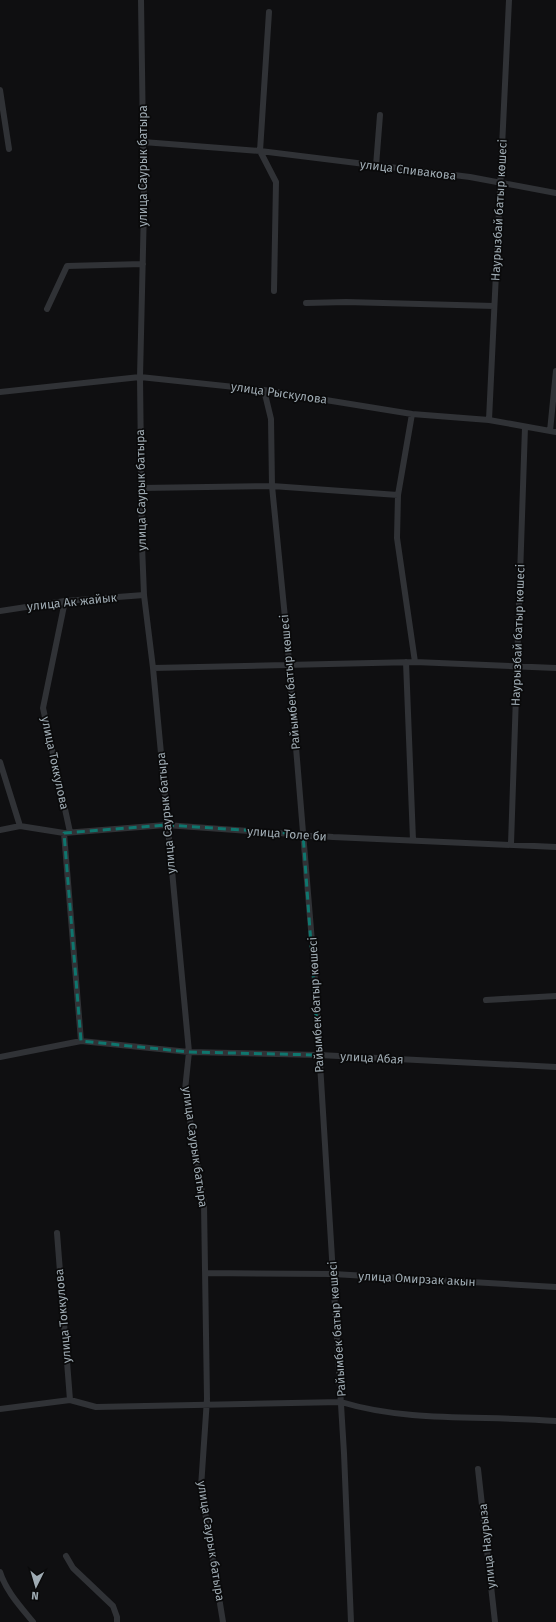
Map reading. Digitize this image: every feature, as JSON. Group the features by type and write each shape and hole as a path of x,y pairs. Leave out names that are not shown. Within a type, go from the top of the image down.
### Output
{"street":[{"name":"улица Саурык батыра","path":"141,0 143,264 140,377 144,595 153,668 166,825 189,1052 185,1090 204,1204 206,1404 200,1487 223,1622"},
{"name":"Наурызбай батыр көшесі","path":"489,420 509,0"},
{"path":"269,12 260,151 276,182 274,291"},
{"path":"0,90 9,149"},
{"path":"376,166 380,116"},
{"name":"улица Спивакова","path":"143,142 260,151 470,177 556,193"},
{"path":"47,309 66,266 143,264"},
{"path":"306,302 494,306"},
{"path":"553,431 556,371"},
{"name":"улица Рыскулова","path":"0,392 140,377 264,390 412,414 489,420 553,431"},
{"name":"Райымбек батыр көшесі","path":"264,390 271,420 272,486 289,666 314,966 334,1274 351,1622"},
{"path":"412,414 398,495 397,538 415,662"},
{"name":"Наурызбай батыр көшесі","path":"511,844 525,427"},
{"path":"141,488 272,486 398,495"},
{"name":"улица Ак жайык","path":"0,611 65,601 144,595"},
{"name":"улица Токкулова","path":"65,601 43,708 67,832 81,1041"},
{"path":"406,662 413,840"},
{"path":"153,668 415,662 556,668"},
{"path":"0,762 20,826 0,830"},
{"name":"улица Толе би","path":"20,826 67,832 166,825 303,834 556,847"},
{"path":"486,1000 556,996"},
{"name":"улица Абая","path":"0,1057 81,1041 189,1052 319,1055 556,1067"},
{"name":"улица Токкулова","path":"57,1233 70,1400"},
{"name":"улица Омирзак акын","path":"205,1273 334,1274 556,1287"},
{"path":"0,1409 70,1400 96,1407 341,1402 358,1407 408,1414 556,1421"},
{"name":"улица Наурыза","path":"478,1469 495,1622"},
{"path":"66,1556 73,1568 113,1606 117,1617 117,1622"},
{"path":"0,1572 3,1580 19,1606 33,1622"}],"highlighted area":[{"path":"166,825 303,834 319,1055 189,1052 81,1041 64,833"}]}
